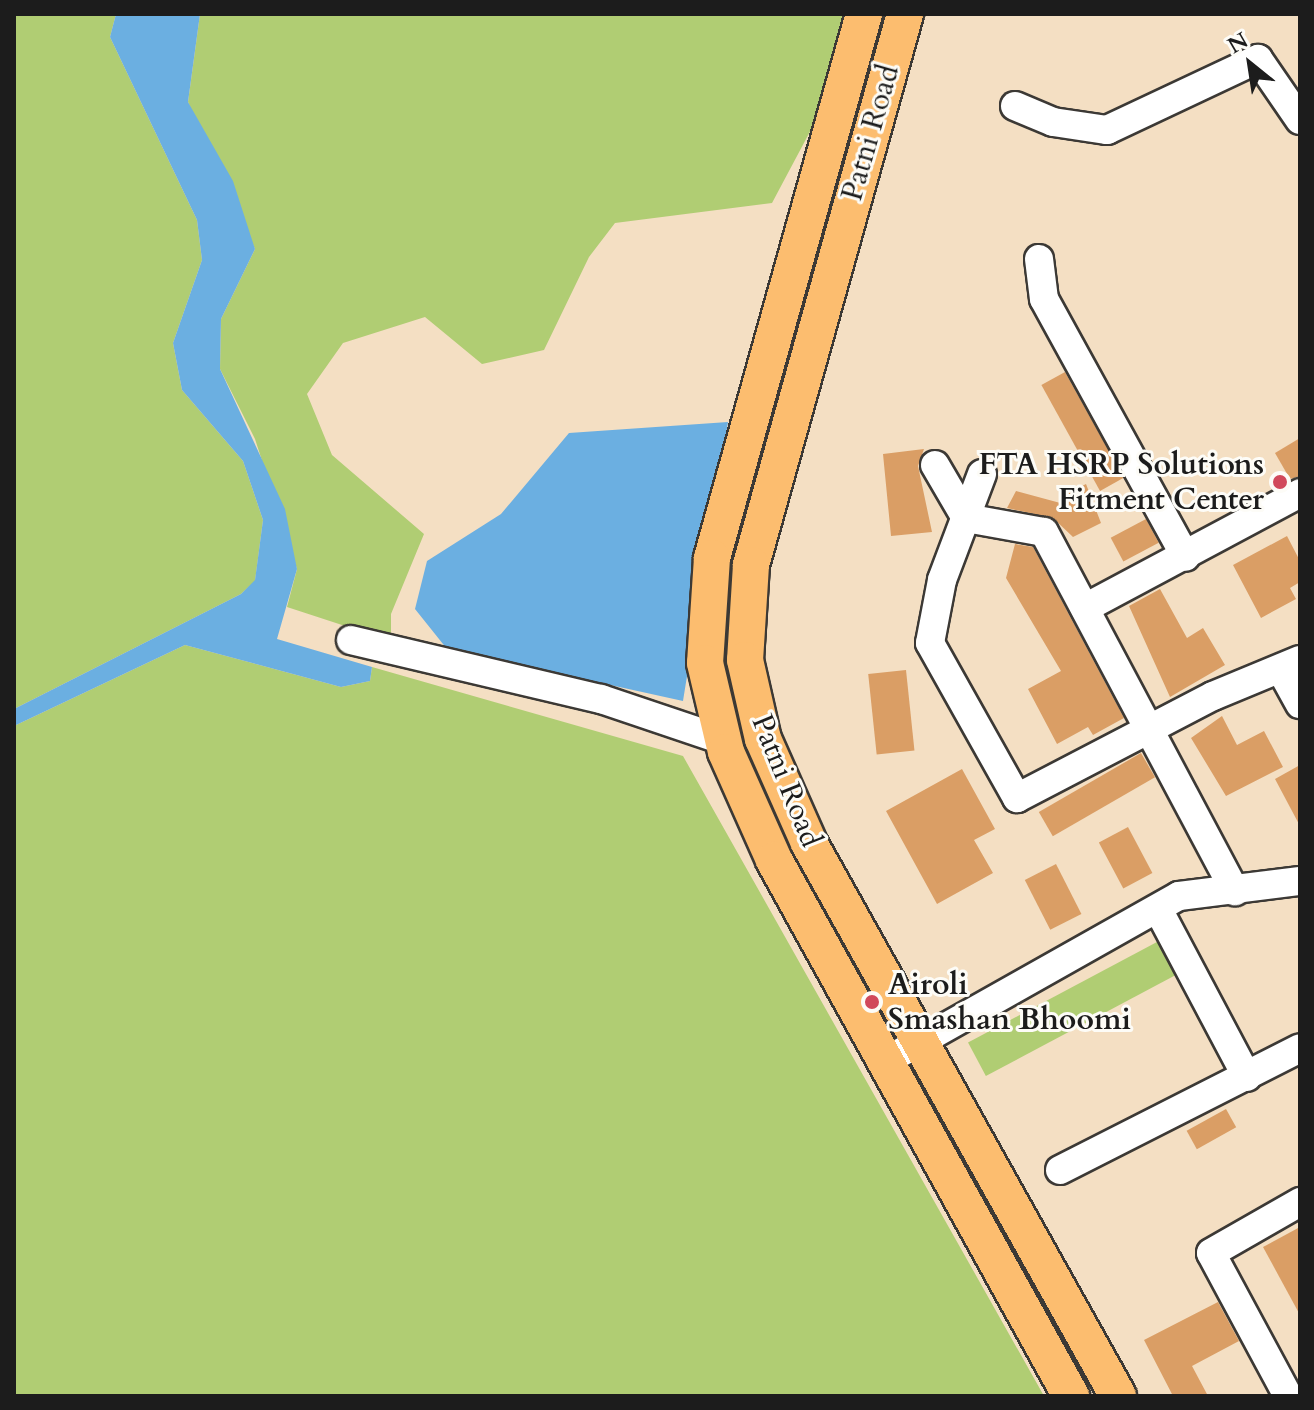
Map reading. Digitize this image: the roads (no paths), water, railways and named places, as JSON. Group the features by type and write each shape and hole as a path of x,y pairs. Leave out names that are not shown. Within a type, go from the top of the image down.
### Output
{"main road":[{"name":"Patni Road","path":"864,14 712,558 705,663 723,740 774,860 1071,1396"},
{"name":"Patni Road","path":"905,14 751,565 745,660 763,739 809,843 1118,1396"}],"street":[{"path":"1015,106 1053,122 1107,130 1258,59 1300,120"},
{"path":"1039,259 1044,299 1186,557"},
{"path":"935,465 966,518 1044,532 1235,891"},
{"path":"982,474 942,580 930,643 1017,798 1149,728 1290,665 1300,704"},
{"path":"1085,608 1186,557 1300,493"},
{"path":"351,640 601,699 723,740"},
{"path":"884,1062 1179,896 1300,881"},
{"path":"1158,909 1247,1077"},
{"path":"1060,1170 1300,1048"},
{"path":"1288,1396 1211,1253 1300,1202"}],"water":[{"path":"116,14 200,14 188,102 233,181 255,249 221,319 220,369 285,509 297,569 277,639 372,667 370,681 341,687 185,645 14,726 14,709 241,594 255,580 263,520 243,461 182,390 173,343 202,260 197,220 110,37"},
{"path":"728,422 683,701 447,649 415,609 427,561 501,514 569,433"}],"place":[{"name":"FTA HSRP Solutions Fitment Center","path":"1280,482"},
{"name":"Airoli Smashan Bhoomi","path":"872,1002"}]}
